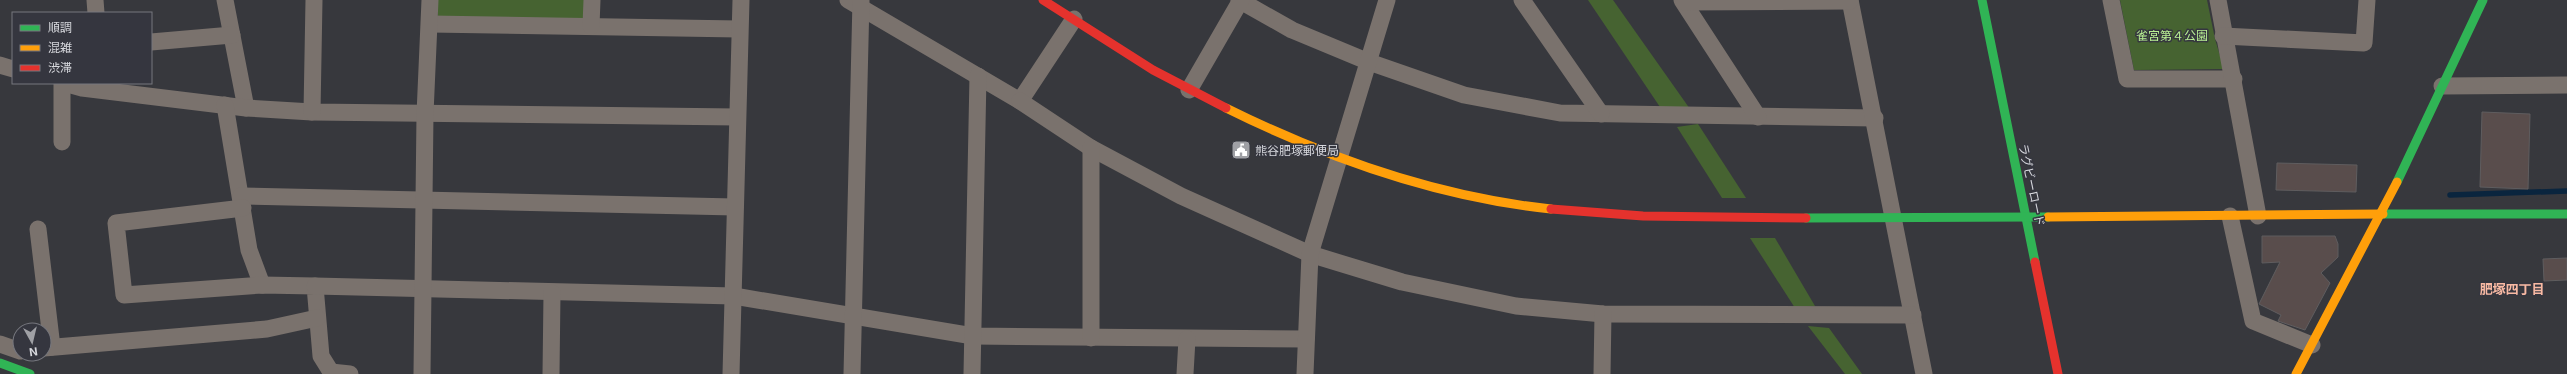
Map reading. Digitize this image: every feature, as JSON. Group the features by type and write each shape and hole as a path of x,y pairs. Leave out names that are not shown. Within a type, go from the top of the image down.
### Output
{"main road":[{"path":"1043,0 1189,90 1339,160 1469,197 1538,208 1633,217 2027,218 2258,216 2381,212 2567,214"},
{"name":"ラグビーロード","path":"1982,0 2058,374"},
{"path":"2296,374 2381,212 2484,0"},
{"path":"0,363 30,374"}],"street":[{"path":"95,0 96,12"},
{"path":"225,0 246,108"},
{"path":"312,112 314,0"},
{"path":"422,374 424,288 424,114 430,24 430,0"},
{"path":"591,26 592,0"},
{"path":"731,374 739,29 741,0"},
{"path":"1189,90 1240,0 1292,30 1369,62 1464,95 1560,113 1874,118"},
{"path":"1305,374 1310,254 1387,0"},
{"path":"1522,0 1601,114"},
{"path":"1683,1 1850,0 1895,218 1924,374"},
{"path":"2111,0 2127,79 2234,79"},
{"path":"2218,0 2223,36 2234,79 2258,216"},
{"path":"2223,36 2364,44 2367,0"},
{"path":"1683,1 1758,117"},
{"path":"857,3 1020,101 1091,148 1181,196 1310,254 1402,282 1516,306 1603,314 1913,315"},
{"path":"852,374 857,3"},
{"path":"1020,101 1074,19"},
{"path":"430,24 739,29"},
{"path":"152,42 232,35"},
{"path":"0,65 12,69"},
{"path":"972,374 978,76"},
{"path":"62,142 63,84"},
{"path":"73,84 246,108 312,112 737,117"},
{"path":"2442,86 2567,85"},
{"path":"225,105 249,250 262,285"},
{"path":"1091,148 1091,338"},
{"path":"735,207 424,200 242,202 116,223 124,295 262,285 424,288 552,293 734,296 973,336 1306,339"},
{"path":"2230,216 2253,321 2312,345"},
{"path":"38,229 46,322"},
{"path":"315,286 321,356 331,372 350,374"},
{"path":"551,374 552,293"},
{"path":"1602,374 1603,314"},
{"path":"52,347 267,329 317,318"},
{"path":"1185,374 1186,339"},
{"path":"0,344 12,348"}],"green space":[{"path":"438,0 584,0 584,19 438,17"},
{"path":"1588,0 1613,0 1690,109 1662,110"},
{"name":"雀宮第４公園","path":"2120,0 2207,0 2215,39 2224,69 2134,70"},
{"path":"1698,124 1746,198 1722,198 1677,127"},
{"path":"1750,238 1775,238 1815,306 1795,308"},
{"path":"1808,326 1829,328 1862,374 1845,374"}],"building":[{"path":"2482,112 2530,114 2528,189 2480,187"},
{"path":"2277,163 2357,165 2356,192 2276,190"},
{"path":"2262,236 2335,236 2338,244 2338,257 2321,273 2330,283 2305,330 2278,321 2281,315 2259,304 2280,262 2262,263"},
{"path":"2567,258 2567,280 2544,281 2543,259"}],"waterway":[{"path":"2450,195 2567,191"}],"traffic: fast":[{"path":"1982,0 2035,262"},
{"path":"2397,182 2483,0"},
{"path":"2383,214 2567,214"},
{"path":"1806,218 2048,217"},
{"path":"0,363 30,374"}],"traffic: slow":[{"path":"1226,108 1304,144 1384,173 1466,195 1551,209"},
{"path":"2296,374 2397,182"},
{"path":"2048,217 2383,214"}],"traffic: jam":[{"path":"1043,0 1153,70 1226,108"},
{"path":"1551,209 1643,216 1806,218"},
{"path":"2035,262 2058,374"}],"place":[{"name":"熊谷肥塚郵便局","path":"1241,150"}],"district":[{"name":"肥塚四丁目","path":"2512,289"}]}
